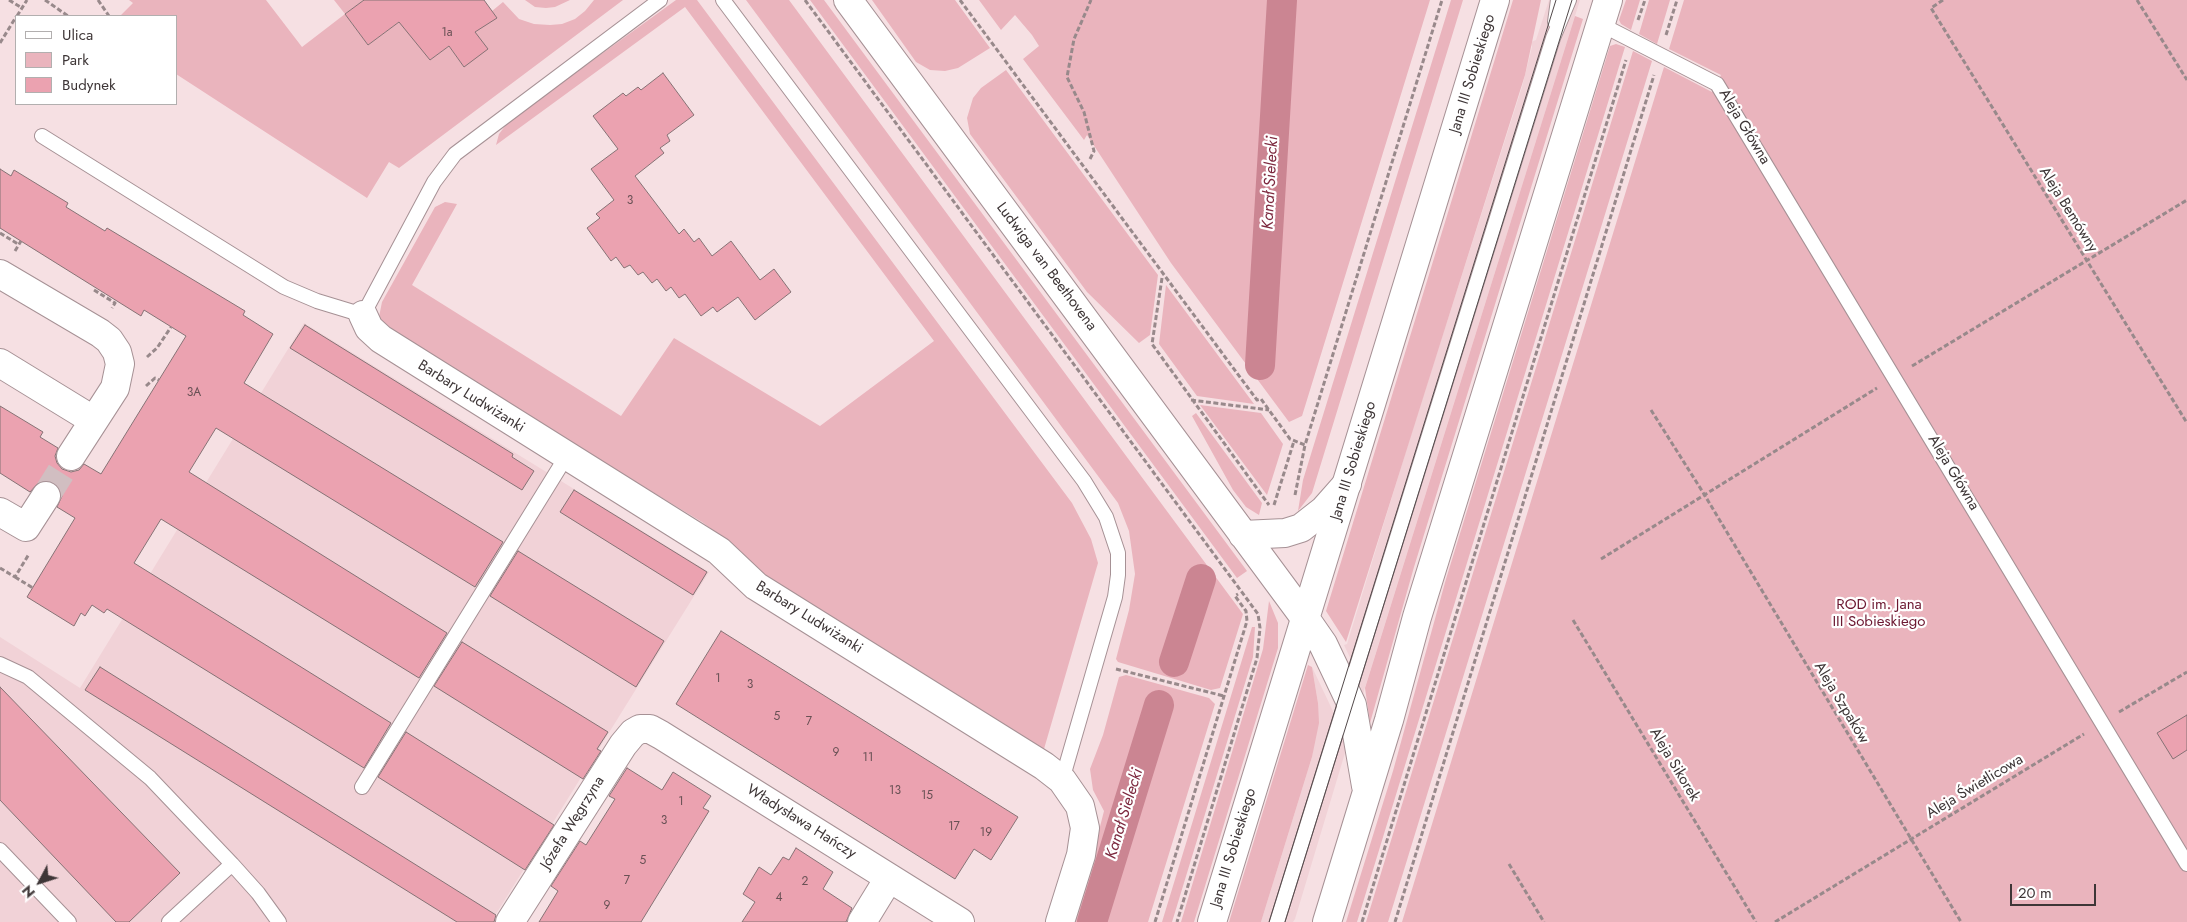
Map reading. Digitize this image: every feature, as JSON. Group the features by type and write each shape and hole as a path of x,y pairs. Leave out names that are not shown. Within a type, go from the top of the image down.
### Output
{"street":[{"name":"Ludwiga van Beethovena","path":"848,0 1323,644 1347,694 1357,729 1366,793"},
{"name":"Jana III Sobieskiego","path":"1212,922 1495,0"},
{"path":"1327,922 1417,617 1604,12"},
{"path":"0,274 100,333 109,340 117,352 120,364 115,388 71,456"},
{"name":"Barbary Ludwiżanki","path":"363,315 369,328 381,339 566,457 719,551 756,586 1044,766 1062,780 1080,806 1084,828 1082,855 1060,922"},
{"path":"0,363 93,420"},
{"path":"1243,535 1285,533 1301,528 1318,517 1347,484"},
{"path":"0,512 26,528 46,496"},
{"name":"Władysława Hańczy","path":"640,729 650,729 661,735 960,922"},
{"name":"Józefa Węgrzyna","path":"510,922 623,745 632,733 640,729"},
{"path":"862,922 889,878"}],"lane":[{"path":"42,136 284,287 317,301 363,315 434,182 455,154 660,0"},
{"path":"723,0 1084,481 1106,517 1118,553 1115,597 1062,780"},
{"path":"1552,38 1558,0"},
{"path":"1277,922 1552,38 1569,0"},
{"path":"1604,12 1632,40 1660,55"},
{"name":"Aleja Główna","path":"1660,55 1718,84 2187,864"},
{"path":"362,787 566,457"},
{"path":"0,664 28,677 150,778 258,892 279,922"},
{"path":"0,850 69,922"},
{"path":"169,922 232,864"}],"path":[{"path":"9,0 22,8"},
{"path":"18,15 27,0"},
{"path":"45,0 67,15"},
{"path":"98,0 108,15"},
{"path":"805,0 1258,614 1260,628 1257,658 1177,922"},
{"path":"960,0 1257,400 1261,399 1294,441 1305,445"},
{"path":"1090,159 1094,151 1084,112 1068,77 1074,39 1091,0"},
{"path":"1294,499 1305,445 1442,0"},
{"path":"1362,922 1644,0"},
{"path":"1395,922 1677,0"},
{"name":"Aleja Bemówny","path":"1944,0 1931,8 2187,424"},
{"path":"2137,0 2187,80"},
{"path":"0,43 15,20"},
{"path":"0,233 19,244"},
{"path":"1162,278 1152,344 1273,510 1294,441"},
{"path":"92,293 96,286"},
{"path":"139,361 157,348 171,327"},
{"path":"1191,400 1269,410"},
{"name":"Aleja Szpaków","path":"1651,410 1704,494 1910,840 1961,922"},
{"path":"15,577 33,588"},
{"path":"1155,922 1247,620 1246,611 1234,596 1238,594"},
{"name":"Aleja Sikorek","path":"1573,620 1756,922"},
{"path":"1096,663 1224,696"},
{"name":"Aleja Świetlicowa","path":"1775,922 2187,672"},
{"path":"1509,864 1544,922"}],"shaded area":[{"path":"1549,0 1580,0 1363,694 1354,666 1344,645 1347,644 1413,428 1522,87 1532,47 1531,42 1536,40"},
{"path":"304,323 709,572 491,922 0,922 0,637 80,688"},
{"path":"1312,667 1348,743 1295,919 1293,922 1261,922 1312,757 1318,703"}],"green space":[{"path":"129,0 266,0 302,47 345,14 368,45 406,17 430,60 449,46 464,67 472,28 496,18 492,11 503,2 519,19 534,24 550,25 562,24 575,19 594,0 623,0 399,168 389,162 367,198 178,75 178,15 121,15 133,3"},
{"path":"334,0 364,0 345,14"},
{"path":"525,0 570,0 555,7 546,8 535,7"},
{"path":"676,0 697,0 1072,503 1091,539 1098,563 1044,749 770,584 739,550 702,522 393,335 379,317 382,302 435,207 445,202 457,204 412,285 621,416 674,338 820,426 934,341 685,7 496,145 499,134 509,121"},
{"path":"746,0 789,0 1243,614 1220,688 1211,690 1118,662 1116,659 1129,610 1135,574 1129,531 1118,503"},
{"path":"810,0 824,0 1247,571 1237,578"},
{"path":"872,0 955,0 990,48 958,68 945,71 930,70 916,62"},
{"path":"979,0 1430,0 1302,416 1289,422 1171,263 1087,135 1084,140 1023,59 1039,46 1032,35 1015,15 1001,30"},
{"path":"1451,0 1463,0 1312,493 1298,511 1303,480"},
{"path":"1513,0 1541,0 1525,75 1346,642 1326,611"},
{"path":"1626,0 1640,0 1631,30 1621,24 1619,20"},
{"path":"1649,0 1670,0 1657,44 1639,34"},
{"name":"ROD im. Jana III Sobieskiego","path":"1684,0 2187,0 2187,922 1402,922 1664,67 1712,92 1721,75 1669,49"},
{"path":"1575,16 1583,19 1414,567 1370,723 1365,688"},
{"path":"1616,44 1625,47 1357,922 1346,922 1393,771 1446,579 1610,46"},
{"path":"1633,51 1652,61 1388,922 1366,922"},
{"path":"1006,70 1158,275 1150,335 1139,343 1087,292 970,134 967,118 973,98 981,88"},
{"path":"1166,285 1254,404 1197,396 1159,344"},
{"path":"1200,405 1261,413 1283,444 1267,495"},
{"path":"1196,413 1262,503 1259,515 1246,507 1233,490 1192,416"},
{"path":"1269,601 1278,623 1278,648 1194,922 1181,922 1263,649"},
{"path":"1252,627 1255,627 1253,657 1172,922 1162,922"},
{"path":"1308,665 1312,667 1319,723 1312,757 1261,922 1229,922"},
{"path":"1126,675 1209,698 1215,704 1148,922 1072,922 1104,811 1093,790 1090,769 1103,735 1119,677"}],"building":[{"path":"364,0 484,0 497,18 475,32 488,49 464,67 449,46 430,60 399,22 368,45 345,14"},
{"path":"663,73 694,115 667,135 670,141 660,148 664,153 635,176 679,234 684,229 694,242 699,238 712,256 731,241 760,280 774,269 791,292 755,320 738,297 717,312 713,307 701,316 685,294 679,298 671,287 666,291 657,279 652,283 643,272 638,275 630,265 624,268 616,257 611,261 587,228 600,218 596,214 614,200 591,169 618,149 593,116 623,93 626,96 638,87 641,90"},
{"path":"0,169 11,176 14,170 68,203 66,207 105,231 107,228 245,311 243,315 273,334 244,383 503,542 475,587 216,428 189,472 447,633 419,678 161,519 134,563 391,723 364,768 107,609 104,613 92,605 85,616 81,613 74,626 27,597 75,518 57,507 62,496 60,488 54,483 46,480 39,482 30,492 0,473 0,406 43,432 40,437 58,448 55,456 57,463 62,469 71,472 79,470 84,464 101,474 186,336 144,310 141,316 0,228"},
{"path":"305,325 513,454 512,457 534,471 522,490 290,348"},
{"path":"574,490 707,572 693,595 560,512"},
{"path":"518,551 664,641 636,687 490,596"},
{"path":"721,631 1018,817 991,860 974,849 955,879 676,704"},
{"path":"462,642 608,732 597,749 601,751 583,779 434,686"},
{"path":"100,667 496,915 494,922 457,922 85,690"},
{"path":"0,687 180,873 129,922 116,922 0,800"},
{"path":"2187,715 2187,750 2173,759 2157,733"},
{"path":"406,732 554,825 525,870 378,777"},
{"path":"627,768 662,790 673,772 711,796 703,808 709,811 641,922 539,922 558,891 551,886 580,841 586,845 615,799 609,796"},
{"path":"796,848 833,872 823,889 852,908 846,922 742,922 755,902 743,894 759,867 771,875 783,857 789,860"}],"waterway":[{"name":"Kanał Sielecki","path":"1260,365 1282,0"},
{"name":"Kanał Sielecki","path":"1174,662 1201,579"},
{"name":"Kanał Sielecki","path":"1092,922 1159,705"}],"tunnel":[{"path":"46,496 71,456"}],"tram line":[{"path":"1269,922 1556,0"},
{"path":"1285,922 1572,0"}]}
